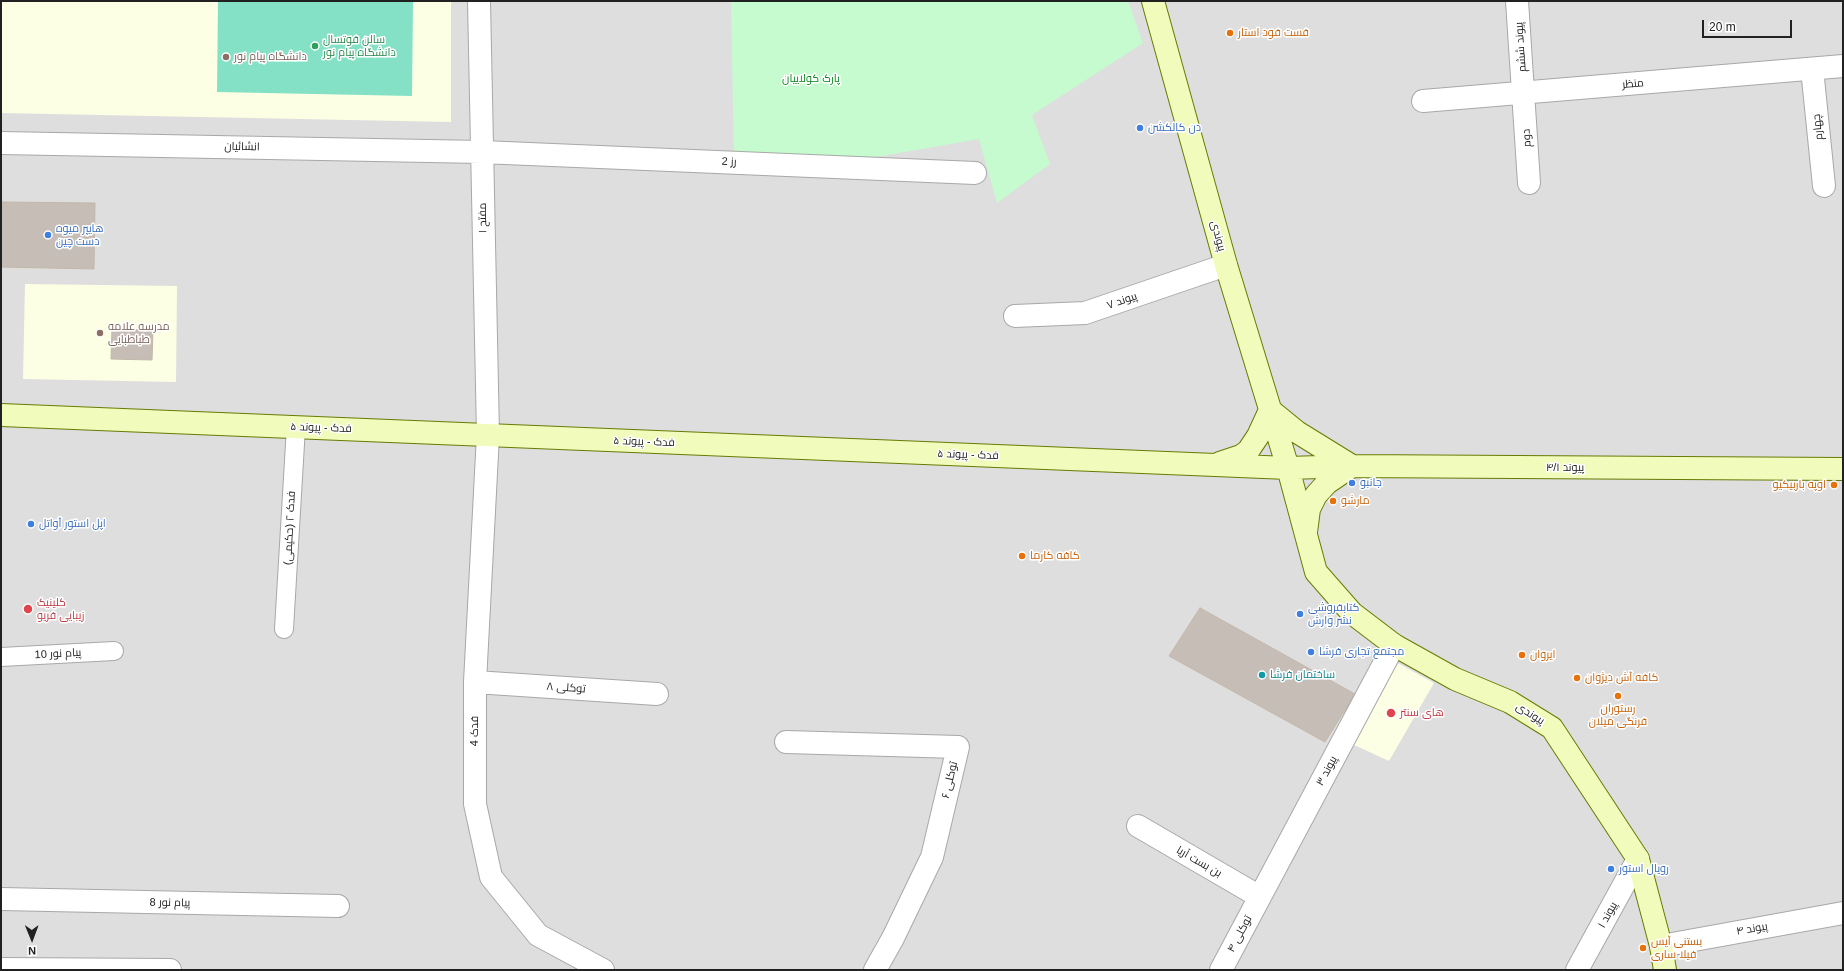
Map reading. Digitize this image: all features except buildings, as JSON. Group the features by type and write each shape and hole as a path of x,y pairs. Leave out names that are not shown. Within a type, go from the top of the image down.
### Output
{"street":[{"name":"مفتح ۱","path":"479,1 488,435"},
{"name":"پیوندی","path":"1153,1 1226,266 1288,468 1305,536 1316,572 1352,613 1394,645 1455,679 1510,702 1552,728 1638,859 1661,946 1665,970"},
{"name":"پیوند ششم","path":"1517,1 1524,93"},
{"name":"منظر","path":"1423,101 1843,66"},
{"name":"چهارم","path":"1812,69 1824,186"},
{"name":"دوم","path":"1524,93 1529,183"},
{"name":"انشائیان","path":"1,143 482,152"},
{"name":"رز 2","path":"482,152 975,173"},
{"name":"پیوند ۷","path":"1015,316 1085,313 1226,266"},
{"path":"1209,465 1242,456 1248,451 1258,436 1270,410 1297,432 1352,466 1327,483 1316,495 1309,508 1305,536"},
{"name":"فدک - پیوند ۵","path":"1,415 1288,468"},
{"name":"فدک 4","path":"488,435 475,682 475,804 491,877 538,935 603,970"},
{"name":"پیوند ۴/۱","path":"1288,468 1352,466 1843,469"},
{"name":"پیوند ۳","path":"1260,897 1394,645"},
{"name":"توکلی ۸","path":"475,682 657,694"},
{"name":"توکلی ۶","path":"786,742 958,747 932,857 893,938 875,970"},
{"name":"بن بست آریا","path":"1138,826 1260,897"},
{"name":"پیوند ۱","path":"1577,970 1638,859"},
{"name":"توکلی ۴","path":"1221,970 1260,897"},
{"name":"پیام نور 8","path":"1,899 338,906"},
{"name":"پیوند ۴","path":"1661,946 1843,913"},
{"path":"1,969 170,970"}],"lane":[{"name":"فدک ۲ (حکیمی)","path":"284,629 296,427"},
{"name":"پیام نور 10","path":"1,657 114,651"}],"shaded area":[{"path":"1,1 1843,1 1843,970 1,970"},
{"name":"دانشگاه پیام نور","path":"1,1 451,1 451,122 1,113"},
{"name":"مدرسه علامه طباطبایی","path":"25,284 177,286 176,382 23,379"},
{"name":"های سنتر","path":"1394,661 1434,683 1389,761 1350,743"}],"green space":[{"name":"سالن فوتسال دانشگاه پیام نور","path":"218,1 413,1 412,96 217,92"},
{"name":"پارک کولاییان","path":"731,1 1128,1 1143,43 1032,115 1050,164 997,203 979,139 876,157 734,160"}],"place":[{"name":"فست فود استار","path":"1230,33"},
{"name":"سالن فوتسال دانشگاه پیام نور","path":"315,46"},
{"name":"دانشگاه پیام نور","path":"226,57"},
{"name":"دن کالکشن","path":"1140,128"},
{"name":"هایپر میوه دست چین","path":"48,235"},
{"name":"مدرسه علامه طباطبایی","path":"100,333"},
{"name":"جانبو","path":"1352,483"},
{"name":"اوپه باربیکیو","path":"1834,485"},
{"name":"مارشو","path":"1333,501"},
{"name":"اپل استور آواتل","path":"31,524"},
{"name":"کافه کارما","path":"1022,556"},
{"name":"کلینیک زیبایی فریو","path":"28,609"},
{"name":"کتابفروشی نشر وارش","path":"1300,614"},
{"name":"مجتمع تجاری فرشا","path":"1311,652"},
{"name":"ایروان","path":"1522,655"},
{"name":"ساختمان فرشا","path":"1262,675"},
{"name":"کافه آش دیژوان","path":"1577,678"},
{"name":"رستوران فرنگی میلان","path":"1618,696"},
{"name":"های سنتر","path":"1391,713"},
{"name":"رویال استور","path":"1611,869"},
{"name":"بستنی آیس فیلا ساری","path":"1643,948"}]}
